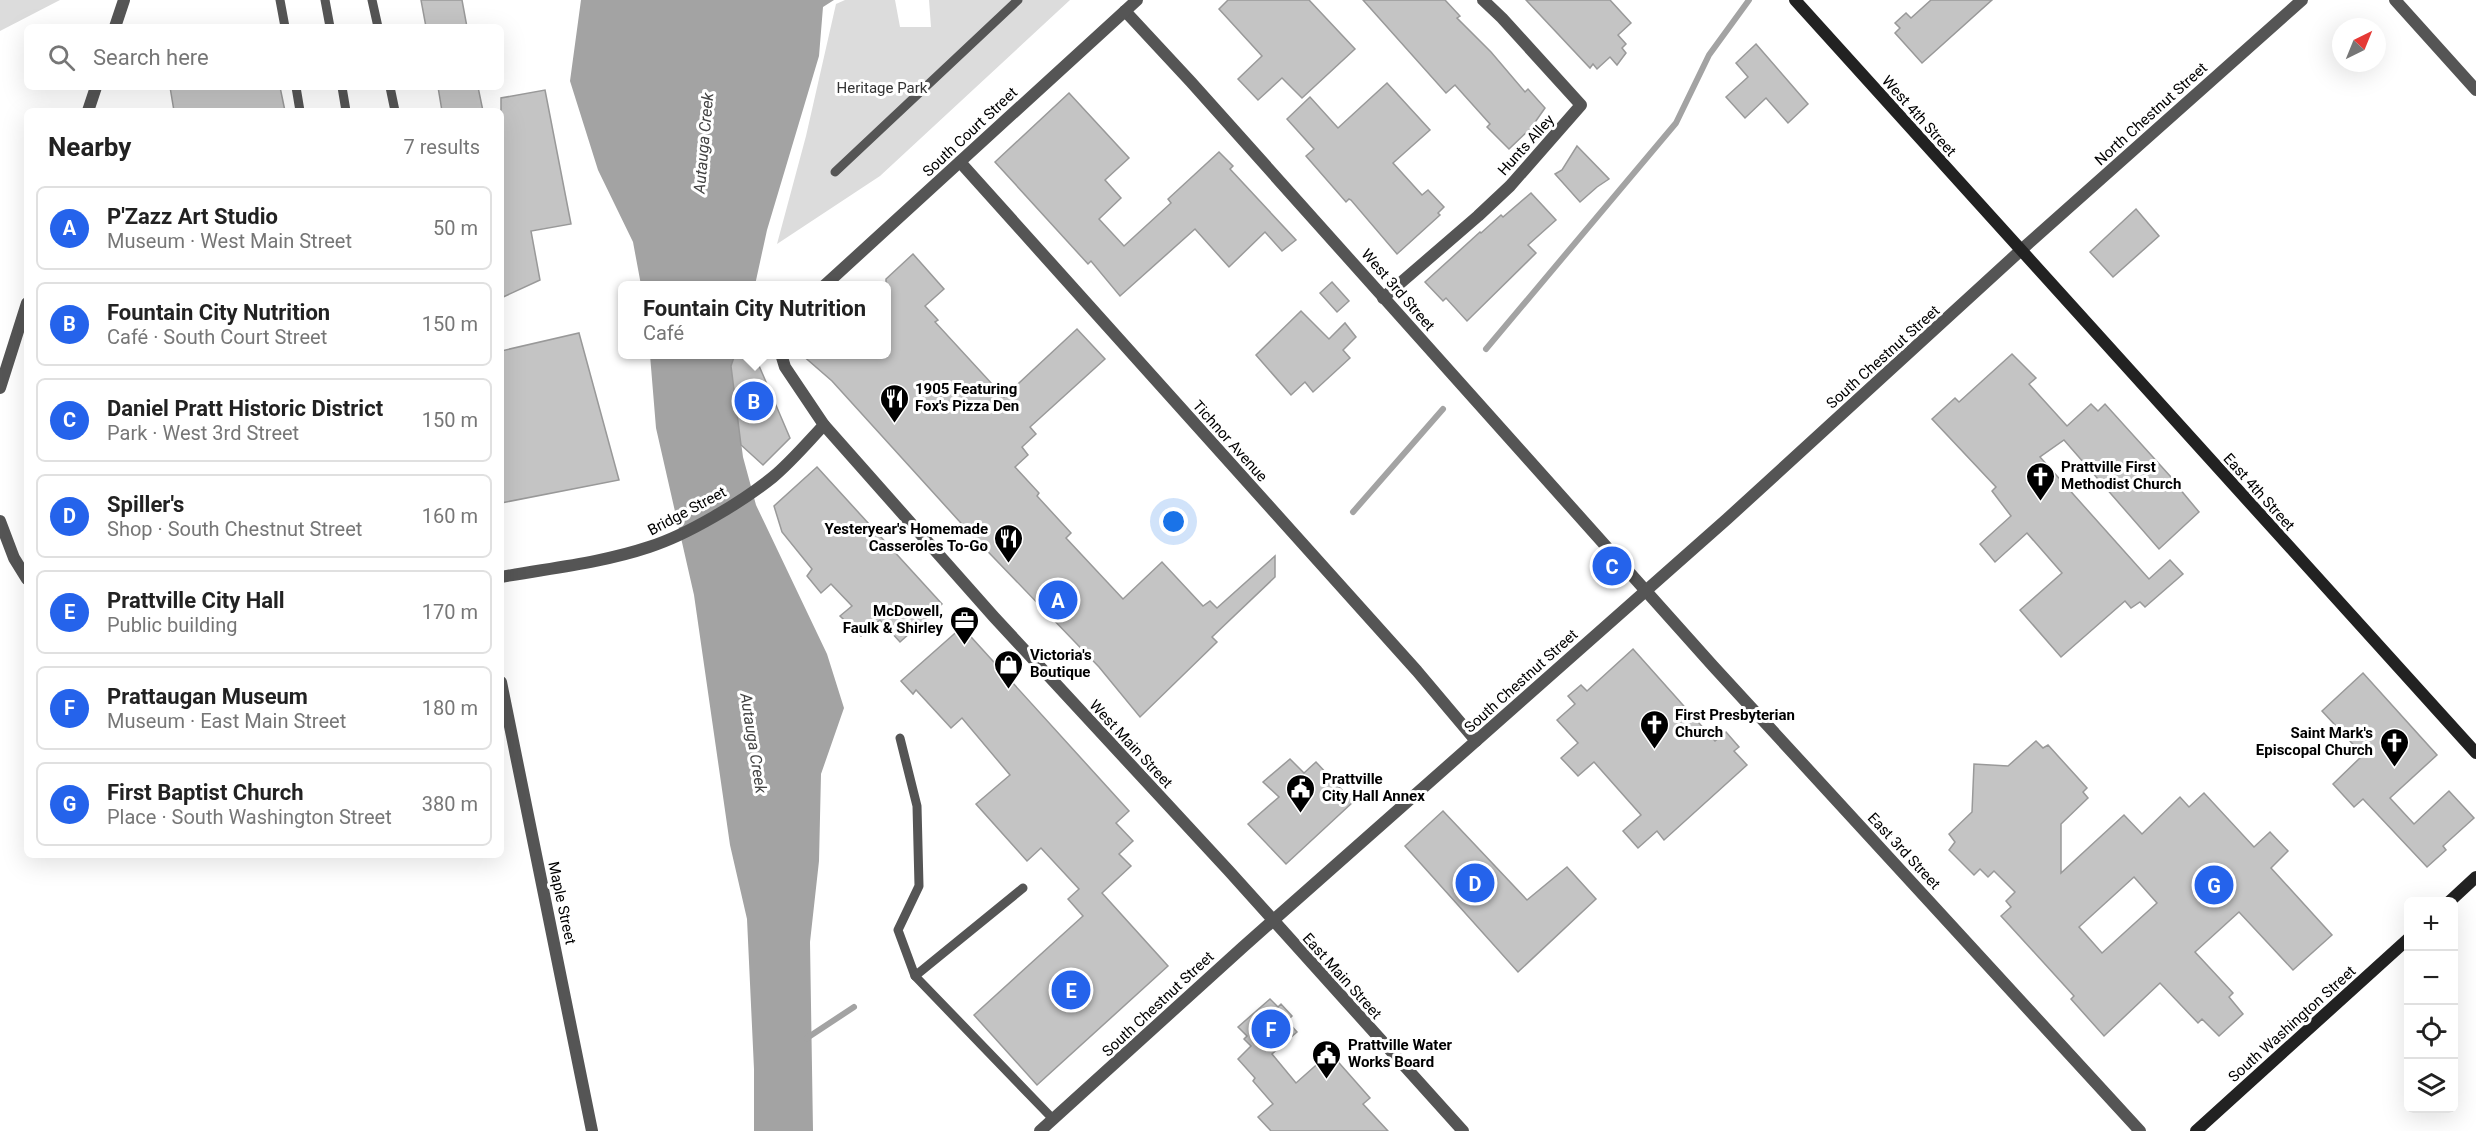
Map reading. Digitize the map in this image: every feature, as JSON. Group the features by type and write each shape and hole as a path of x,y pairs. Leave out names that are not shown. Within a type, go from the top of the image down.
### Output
{"main road":[{"name":"West 4th Street","path":"1795,0 2020,251"},
{"name":"East 4th Street","path":"2020,251 2476,753"},
{"path":"2454,897 2476,877"},
{"name":"South Washington Street","path":"2196,1131 2404,944"}],"street":[{"path":"116,24 124,0"},
{"name":"South Court Street","path":"828,281 1137,0"},
{"name":"Hunts Alley","path":"1383,298 1502,193 1581,105 1483,0"},
{"name":"North Chestnut Street","path":"2020,251 2302,0"},
{"path":"2395,0 2476,90"},
{"name":"West 3rd Street","path":"1125,11 1207,99 1646,591"},
{"path":"89,108 95,90"},
{"name":"Tichnor Avenue","path":"960,162 1417,671 1476,741"},
{"name":"South Chestnut Street","path":"1040,1131 1272,921 1646,591 2020,251"},
{"path":"0,388 24,312"},
{"path":"783,359 785,367 824,425"},
{"name":"Bridge Street","path":"504,576 605,559 650,547 671,538 753,491 791,460 824,425"},
{"name":"West Main Street","path":"824,425 994,617 1222,863 1272,921"},
{"path":"0,521 14,558 24,574"},
{"name":"East 3rd Street","path":"1646,591 2140,1131"},
{"name":"Maple Street","path":"504,696 592,1131"},
{"name":"East Main Street","path":"1272,921 1463,1131"},
{"path":"582,1131 588,1104"}],"lane":[{"path":"280,0 284,24"},
{"path":"325,0 329,24"},
{"path":"372,0 377,24"},
{"path":"835,172 1018,0"},
{"path":"296,90 300,108"},
{"path":"342,90 346,108"},
{"path":"391,90 394,108"},
{"path":"900,738 917,806 919,886 898,930 915,976 1053,1119"},
{"path":"915,976 1023,888"}],"green space":[{"path":"0,0 60,0 0,31"},
{"name":"Heritage Park","path":"845,0 895,0 900,27 931,27 929,0 1070,0 880,176 777,244 806,136 836,4"}],"water":[{"name":"Autauga Creek","path":"581,0 834,0 823,7 819,56 767,230 756,281 640,281 633,242 598,170 570,81"},
{"name":"Autauga Creek","path":"650,359 734,359 731,366 743,457 756,505 827,654 844,708 821,774 819,861 810,942 813,1131 754,1131 754,1069 747,919 730,845 694,595 656,428"}],"building":[{"path":"421,0 462,0 466,24 425,24"},
{"path":"1228,0 1309,0 1355,49 1302,98 1282,78 1258,100 1238,79 1262,56 1219,9"},
{"path":"1363,0 1445,0 1460,16 1457,18 1491,52 1525,92 1528,89 1545,108 1531,128 1509,149 1487,127 1490,124 1455,85 1446,93"},
{"path":"1526,0 1610,0 1631,23 1618,35 1626,44 1622,48 1626,53 1617,65 1610,57 1597,69 1593,64 1590,68"},
{"path":"1931,0 1992,0 1922,63 1895,33 1900,28 1895,23 1906,13 1911,18"},
{"path":"1756,44 1808,104 1788,123 1766,98 1745,118 1726,97 1748,77 1736,63"},
{"path":"1387,83 1430,130 1393,163 1422,195 1428,190 1444,207 1438,213 1440,215 1397,254 1351,200 1346,202 1306,156 1314,149 1287,119 1310,97 1338,128"},
{"path":"170,90 281,90 284,108 174,108"},
{"path":"438,90 479,90 482,108 442,108"},
{"path":"545,90 571,224 531,231 540,280 504,297 504,108 501,108 501,98"},
{"path":"1069,93 1129,158 1105,180 1121,198 1099,219 1124,246 1171,203 1168,199 1219,152 1233,166 1230,169 1296,240 1282,251 1265,232 1229,267 1195,229 1120,296 1091,261 1088,264 995,162"},
{"path":"1577,146 1609,179 1580,202 1555,174 1562,170"},
{"path":"1531,193 1556,220 1528,245 1536,253 1467,321 1446,298 1443,301 1425,282 1480,232 1501,215 1503,217"},
{"path":"2136,209 2159,236 2113,277 2090,252"},
{"path":"913,254 944,289 925,306 938,320 935,322 1004,397 1077,329 1105,359 1030,427 1036,434 1022,447 1028,455 1015,467 1039,493 1037,496 1071,533 1066,538 1123,599 1162,562 1203,606 1210,601 1217,608 1275,556 1275,577 1212,637 1217,642 1140,717 1099,667 970,533 832,381 807,359 891,359 891,281 886,281"},
{"path":"1332,282 1349,301 1337,312 1320,293"},
{"path":"1301,311 1329,339 1345,323 1356,337 1343,350 1350,358 1313,392 1305,382 1291,395 1256,355"},
{"path":"579,333 619,480 504,502 504,350"},
{"name":"Prattville First Methodist Church","path":"2012,354 2036,378 2029,384 2067,426 2091,404 2098,411 2105,404 2180,487 2199,512 2159,549 2064,440 2040,457 2149,579 2170,560 2183,574 2145,607 2140,602 2131,608 2125,601 2061,657 2020,610 2062,573 2027,533 1995,562 1980,544 2011,516 1992,491 1996,487 1932,419 1955,398 1959,402"},
{"path":"733,359 756,359 790,438 763,465 741,445 731,366"},
{"path":"817,467 942,604 900,642 880,620 861,636 840,616 852,606 831,584 821,593 807,576 812,569 782,532 774,506"},
{"path":"962,627 1129,811 1116,823 1133,841 1119,854 1131,866 1102,893 1168,966 1037,1085 974,1015 1083,916 1068,899 1079,889 1041,848 1027,861 976,804 1010,775 962,718 951,728 916,690 913,694 901,681"},
{"name":"First Presbyterian Church","path":"1633,649 1715,741 1726,732 1739,747 1734,751 1747,765 1664,840 1657,831 1638,848 1623,831 1641,815 1594,762 1578,776 1561,758 1578,743 1557,720 1575,704 1568,696 1581,685 1587,691"},
{"path":"2363,673 2437,755 2390,798 2414,824 2449,791 2474,818 2443,846 2446,850 2427,867 2363,799 2354,807 2333,784 2363,755 2322,711"},
{"path":"2036,741 2043,748 2048,745 2087,788 2083,792 2088,798 2061,824 2061,873 2124,815 2142,834 2180,797 2189,807 2204,793 2254,847 2270,832 2288,851 2271,868 2332,935 2293,970 2239,912 2195,952 2233,993 2229,997 2243,1014 2219,1036 2202,1019 2198,1023 2160,983 2104,1036 2071,999 2074,996 2001,916 2011,907 2006,901 2015,892 1994,871 1988,877 1980,869 1974,875 1949,850 1955,842 1949,834 1972,812 1974,764 2008,766","holes":["2134,877 2157,903 2102,953 2079,927"]},
{"name":"Prattville City Hall Annex","path":"1290,759 1304,773 1316,762 1353,802 1286,864 1248,824 1279,797 1263,782"},
{"path":"1443,811 1527,900 1567,867 1596,899 1518,972 1405,846"},
{"path":"1270,999 1278,1007 1281,1004 1292,1016 1287,1021 1297,1032 1272,1054 1296,1083 1323,1059 1326,1062 1333,1056 1370,1098 1363,1104 1388,1131 1271,1131 1258,1117 1273,1104 1238,1059 1251,1046 1244,1039 1247,1036 1238,1027"}],"waterway":[{"path":"1486,349 1676,123 1709,55 1749,0"},
{"path":"1353,512 1443,409"},
{"path":"807,1038 854,1007"}],"place":[{"name":"Fountain City Nutrition","path":"754,401"},
{"name":"1905 Featuring Fox's Pizza Den","path":"894,424"},
{"name":"Prattville First Methodist Church","path":"2040,502"},
{"name":"Yesteryear's Homemade Casseroles To-Go","path":"1009,564"},
{"name":"Daniel Pratt Historic District","path":"1612,566"},
{"name":"P'Zazz Art Studio","path":"1058,600"},
{"name":"McDowell, Faulk & Shirley","path":"964,646"},
{"name":"Victoria's Boutique","path":"1009,690"},
{"name":"First Presbyterian Church","path":"1654,750"},
{"name":"Saint Mark's Episcopal Church","path":"2394,768"},
{"name":"Prattville City Hall Annex","path":"1301,814"},
{"name":"Spiller's","path":"1475,883"},
{"name":"First Baptist Church","path":"2214,885"},
{"name":"Prattville City Hall","path":"1071,990"},
{"name":"Prattaugan Museum","path":"1271,1029"},
{"name":"Prattville Water Works Board","path":"1327,1080"}]}
